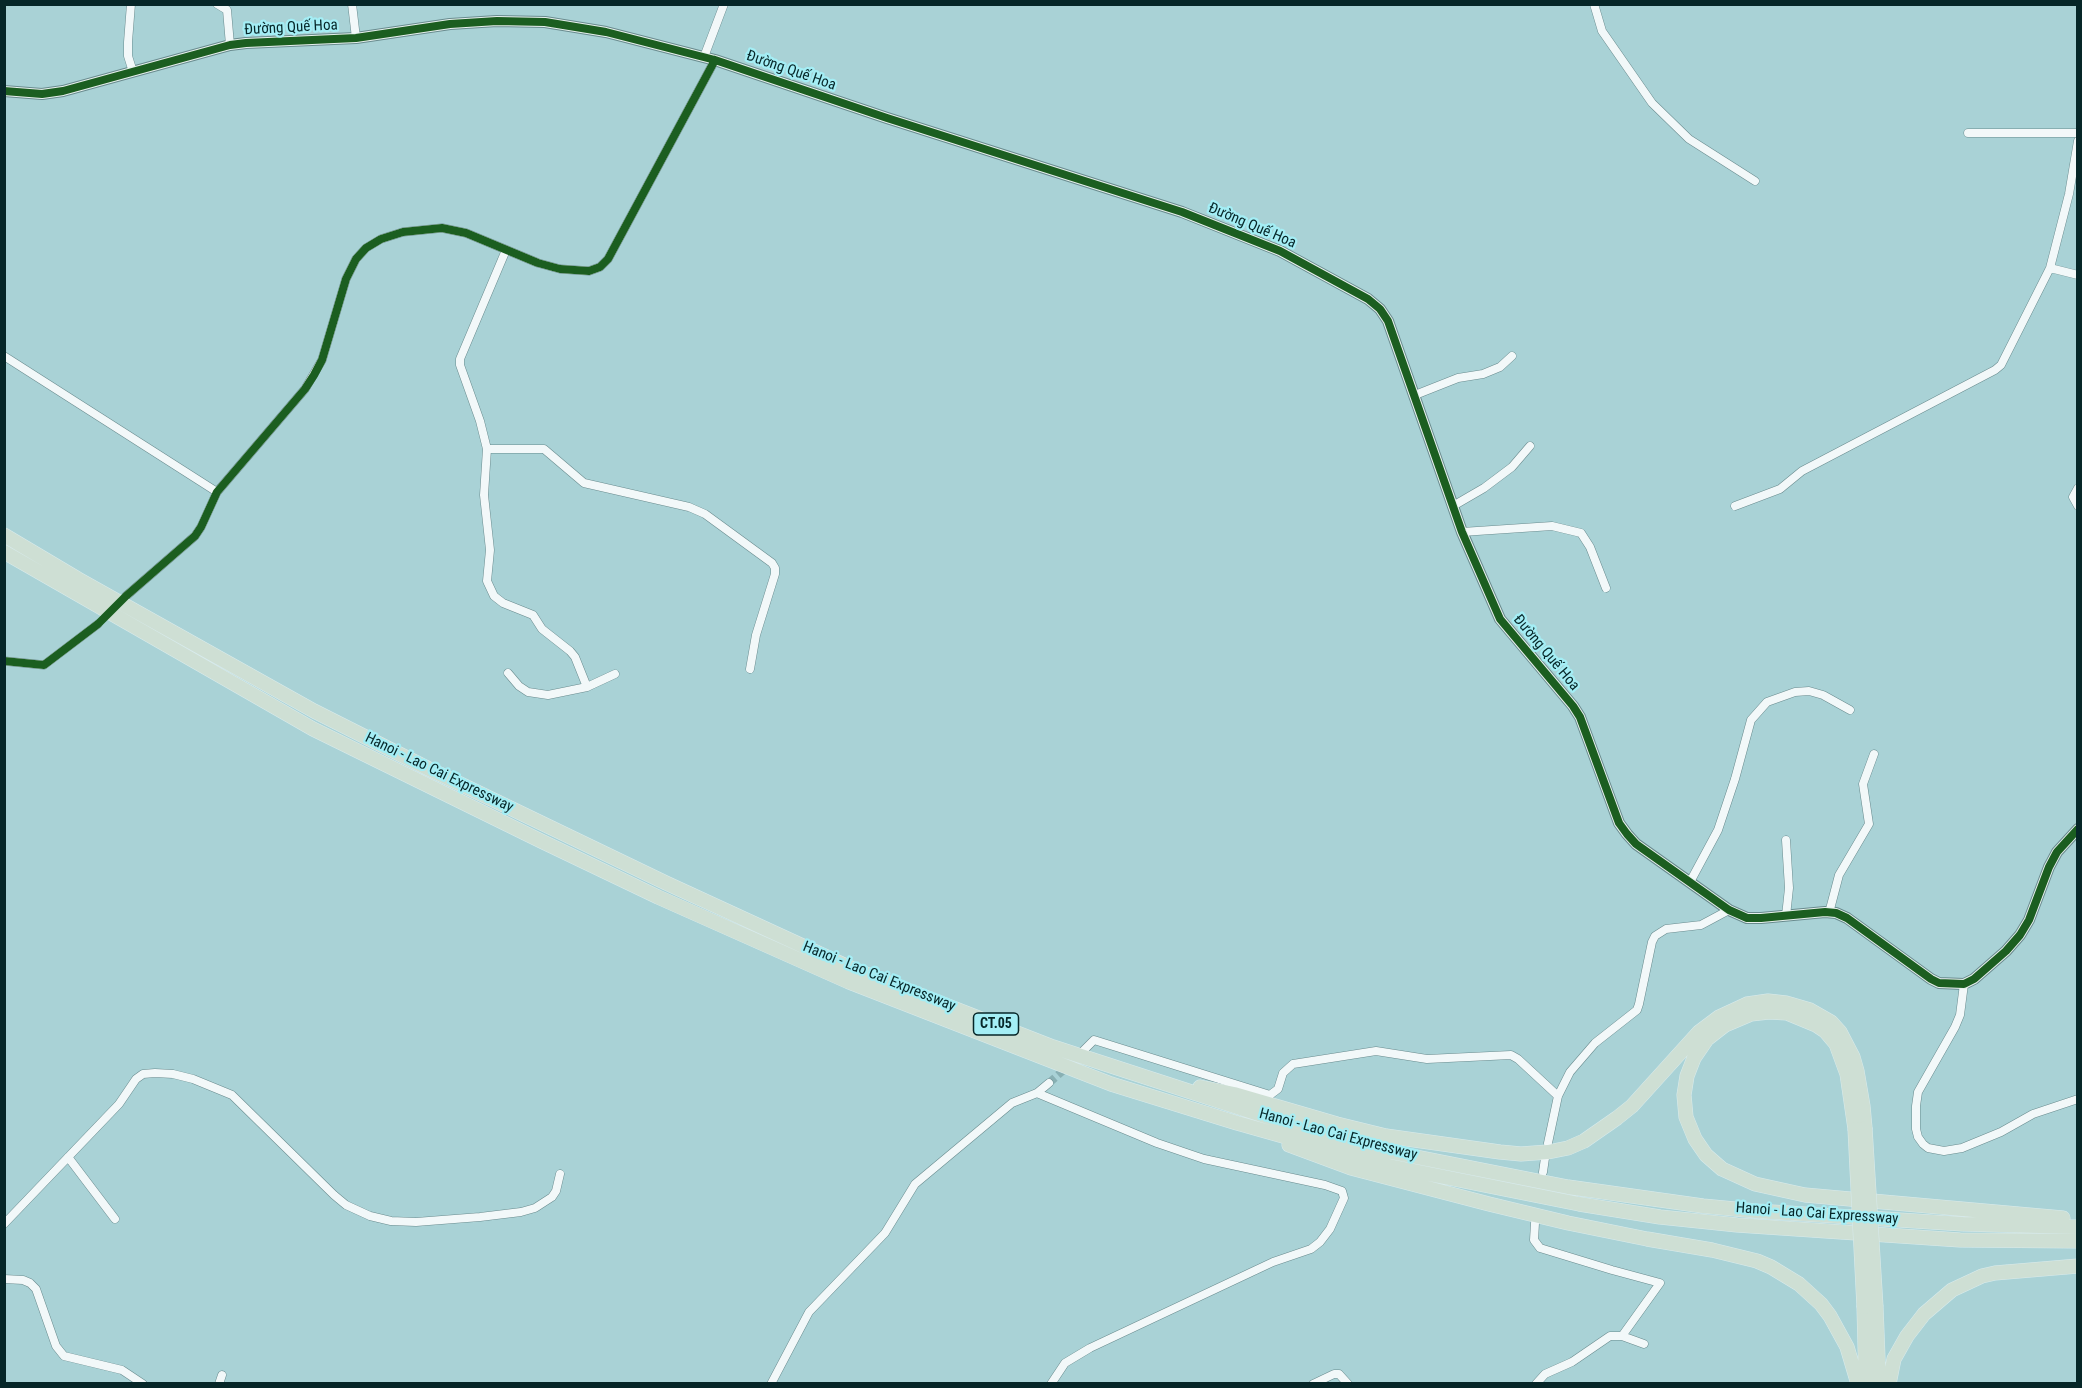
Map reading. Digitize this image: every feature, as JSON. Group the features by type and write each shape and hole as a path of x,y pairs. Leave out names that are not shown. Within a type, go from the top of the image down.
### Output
{"highway":[{"name":"Hanoi - Lao Cai Expressway","path":"4,535 314,711 437,773 666,883 853,969 1053,1047 1299,1127 1391,1152 1568,1187 1756,1211 1952,1223 2078,1227"},
{"name":"Hanoi - Lao Cai Expressway","path":"4,552 313,729 658,897 849,982 1111,1084 1389,1166 1579,1204 1660,1217 1737,1225 1960,1240 2078,1241"},
{"path":"1141,1076 1233,1094 1386,1136 1500,1152 1521,1154 1548,1152 1576,1144 1609,1125 1632,1106 1699,1032 1719,1017 1747,1004 1768,1001 1786,1003 1810,1010 1832,1022 1840,1032 1857,1071 1863,1106 1860,1129"},
{"path":"1879,1383 1870,1307 1860,1129 1850,1084 1836,1044 1816,1024 1787,1013 1768,1012 1750,1014 1725,1025 1707,1039 1694,1058 1687,1076 1684,1095 1686,1118 1695,1139 1706,1155 1722,1169 1773,1190 1805,1195 2078,1219"},
{"path":"1238,1123 1351,1168 1556,1220 1722,1252 1757,1261 1799,1284 1821,1304 1850,1353 1858,1383"},
{"path":"1889,1383 1894,1359 1907,1335 1924,1314 1952,1290 1982,1276 1995,1273 2078,1266"},
{"path":"1866,1383 1870,1307"}],"street":[{"path":"131,4 128,56 133,72"},
{"path":"217,4 226,10 230,45"},
{"path":"352,4 356,38"},
{"path":"704,57 724,4"},
{"path":"1594,4 1602,31 1652,103 1689,139 1755,181"},
{"name":"Đường Quế Hoa","path":"4,91 42,94 63,91 230,45 356,38 450,24 497,21 545,22 606,32 715,60 887,118 1182,212 1280,251 1368,299 1380,309 1388,321 1462,532 1500,619 1580,717 1619,823 1636,844 1729,910 1747,918 1829,913 1847,918 1931,979 1940,983 1964,984"},
{"path":"126,596 195,537 217,492 305,389 322,360 346,279 356,259 366,248 381,239 403,232 442,228 466,233 560,269 589,271 600,267 608,259 715,60"},
{"path":"1968,133 2078,133"},
{"path":"1735,506 1780,489 1802,471 2001,365 2050,268 2067,202 2078,141"},
{"path":"2067,202 2078,204"},
{"path":"506,250 460,359 487,449 484,495 490,550 486,574 494,596 503,603 533,615 542,629 570,651 575,657 587,687"},
{"path":"2050,268 2078,275"},
{"path":"4,356 217,492"},
{"path":"1415,395 1458,378 1483,374 1500,367 1512,356"},
{"path":"1453,506 1484,488 1512,467 1530,446"},
{"path":"487,449 544,449 584,483 689,507 705,514 772,563 775,574 759,625 750,669"},
{"path":"2078,488 2073,497 2078,506"},
{"path":"1462,532 1552,526 1581,533 1590,547 1606,588"},
{"path":"4,661 44,665 98,624"},
{"path":"508,673 519,686 538,695 587,687 615,674"},
{"path":"1690,882 1718,830 1735,779 1750,720 1767,702 1795,692 1809,691 1823,695 1850,710"},
{"path":"1829,913 1839,875 1869,824 1863,784 1874,754"},
{"path":"2078,830 2057,852 2029,920 2020,935 2006,951 1974,979 1964,984 1960,1015 1955,1027 1918,1092 1916,1129 1918,1137 1928,1148 1944,1151 1962,1148 2001,1132 2033,1114 2078,1100"},
{"path":"1786,840 1788,888 1786,916"},
{"path":"1548,1143 1558,1096 1570,1072 1581,1057 1640,1004 1655,936 1666,929 1701,925 1729,910"},
{"path":"1079,1055 1094,1040 1270,1095 1278,1089 1283,1073 1293,1064 1376,1052 1433,1060 1511,1055 1558,1096"},
{"path":"4,1224 119,1104 136,1079 143,1074 164,1073 193,1079 232,1095 325,1187 346,1205 370,1216 391,1221 416,1222 521,1212 535,1208 552,1197 556,1191 560,1174"},
{"path":"771,1383 809,1312 885,1233 915,1184 1012,1102 1037,1093 1049,1083"},
{"path":"1037,1093 1204,1159 1325,1185 1341,1191 1344,1198 1330,1229 1311,1249 1273,1262 1090,1348 1065,1363 1052,1383"},
{"path":"68,1157 115,1219"},
{"path":"1543,1172 1545,1158"},
{"path":"1535,1223 1534,1240 1540,1248 1660,1283 1622,1336"},
{"path":"4,1278 30,1283 36,1289 56,1346 64,1356 122,1370 143,1383"},
{"path":"1536,1383 1545,1374 1572,1362 1610,1336 1622,1336 1644,1344"},
{"path":"1313,1383 1334,1374 1339,1374 1348,1383"}],"tunnel":[{"path":"1049,1083 1068,1066"}],"cycle path":[{"path":"4,91 42,94 63,91 230,45 356,38 450,24 497,21 545,22 606,32 715,60 887,118 1182,212 1280,251 1368,299 1380,309 1388,321 1462,532 1500,619 1580,717 1619,823 1627,834 1636,844 1729,910 1747,918 1836,913 1847,918 1931,979 1939,983 1964,984 1974,979 2006,951 2020,935 2029,920 2057,852 2078,829"},
{"path":"4,661 44,665 98,624 126,596 195,536 217,492 305,389 314,375 322,360 346,279 356,259 366,248 381,239 403,232 442,228 466,233 538,263 560,269 589,271 600,267 608,259 715,60"}]}
